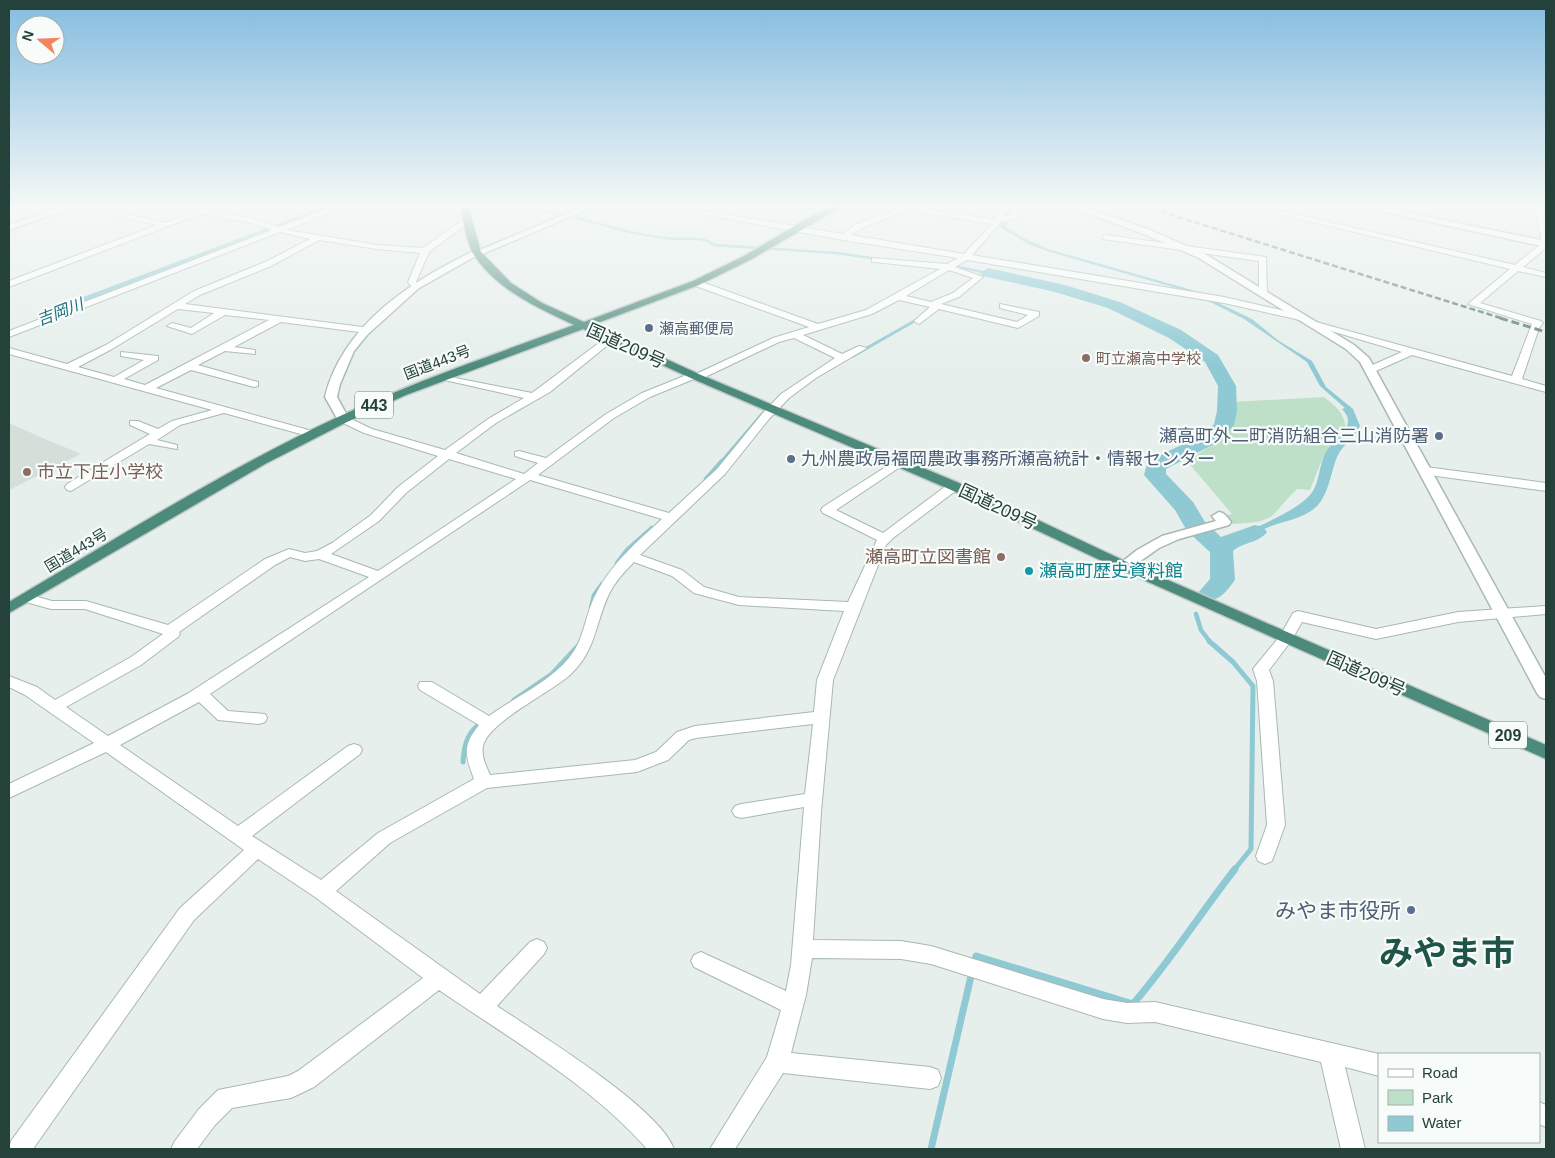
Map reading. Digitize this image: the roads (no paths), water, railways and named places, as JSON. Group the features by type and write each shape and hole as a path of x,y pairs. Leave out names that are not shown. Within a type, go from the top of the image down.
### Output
{"highway":[{"name":"国道209号","path":"483,260 508,285 539,306 582,326 773,410 954,486 1124,566 1546,752"},
{"name":"国道443号","path":"15,603 260,461 343,418 444,376 696,283 740,260"}],"street":[{"path":"9,284 72,260"},
{"path":"9,334 200,260"},
{"path":"69,367 109,347 137,327 178,306 197,293 276,260"},
{"path":"416,286 412,282 421,260"},
{"path":"464,260 440,271 416,286 367,330 349,350 334,384 331,397 335,408 343,418 368,431 446,455 669,517"},
{"path":"875,260 948,267 979,277 956,295 934,305 919,321"},
{"path":"9,791 107,744 200,694 527,477 610,416 646,395 695,376 776,340 869,312 960,260"},
{"path":"977,260 1224,300 1300,317"},
{"path":"1205,260 1350,347 1366,360 1546,693"},
{"path":"1263,260 1263,294"},
{"path":"1481,260 1546,275"},
{"path":"1525,260 1473,304 1542,324"},
{"path":"696,283 820,328"},
{"path":"898,297 1018,325 1036,314 1003,306"},
{"path":"178,306 367,330"},
{"path":"172,326 192,331 223,312"},
{"path":"148,388 278,319"},
{"path":"1313,324 1546,389"},
{"path":"1516,380 1534,328 1542,324"},
{"path":"796,334 842,358"},
{"path":"170,631 270,562 289,553 305,557 320,555 337,546 376,518 402,490 446,455 492,421 563,378 611,338"},
{"path":"224,348 252,352"},
{"path":"484,782 473,750 476,739 490,724 563,675 576,661 589,642 601,597 630,556 669,517 728,465 773,410 809,377 862,348"},
{"path":"9,351 312,434"},
{"path":"1372,369 1412,351"},
{"path":"116,380 154,358 124,354"},
{"path":"189,366 254,384"},
{"path":"444,376 534,397"},
{"path":"71,487 145,440 176,423 225,410"},
{"path":"134,423 158,433"},
{"path":"145,440 173,447"},
{"path":"519,454 547,462"},
{"path":"885,539 828,510 899,463"},
{"path":"1426,471 1546,487"},
{"path":"722,1149 777,1062 793,1005 803,949 821,717 826,680 853,607 885,539 954,486"},
{"path":"1124,566 1153,544 1195,530 1218,526 1224,522 1219,516"},
{"path":"320,555 380,576"},
{"path":"630,556 678,573 699,590 732,599 853,607"},
{"path":"15,603 51,606 86,605 170,631"},
{"path":"1265,856 1276,825 1265,681 1261,669 1286,638 1298,616 1376,634 1458,617 1504,615 1546,610"},
{"path":"54,707 136,661 173,634 170,631"},
{"path":"9,681 31,691 238,836 322,891 439,978 586,1079 638,1122 662,1149"},
{"path":"426,686 490,724"},
{"path":"200,694 224,716 259,718"},
{"path":"322,891 384,838 484,782 637,766 662,756 683,736 694,732 821,717"},
{"path":"238,836 354,750"},
{"path":"741,811 814,799"},
{"path":"18,1149 187,914 257,849"},
{"path":"482,1007 537,948"},
{"path":"803,949 901,950 931,955 1103,1009 1127,1013 1155,1012 1378,1065"},
{"path":"701,961 793,1005"},
{"path":"183,1149 207,1117 226,1098 291,1087 306,1078 439,978"},
{"path":"1330,1053 1353,1149"},
{"path":"777,1062 930,1078"}],"water":[{"path":"1078,260 1087,260 1192,290 1252,319 1279,341 1312,361 1326,387 1353,409 1360,426 1355,435 1339,453 1326,490 1316,507 1297,518 1253,534 1228,549 1219,545 1293,509 1310,495 1316,485 1325,454 1345,430 1348,420 1342,409 1345,408 1320,386 1307,362 1244,319 1190,292"}],"waterway":[{"name":"吉岡川","path":"84,302 194,260"},
{"path":"953,266 988,273 979,279"},
{"path":"988,273 1059,288 1114,305 1175,334 1212,359 1227,386 1227,411 1224,425 1213,437 1156,466 1155,475 1185,507 1195,526 1221,550"},
{"path":"853,356 918,319"},
{"path":"721,462 763,413"},
{"path":"706,479 722,461"},
{"path":"617,563 627,550 652,528"},
{"path":"1221,550 1229,542 1255,532"},
{"path":"1211,593 1222,580 1223,557 1221,550"},
{"path":"591,608 594,595 602,584"},
{"path":"1196,614 1201,630 1210,642"},
{"path":"1210,642 1233,662 1253,686 1251,849 1234,870"},
{"path":"514,700 552,674 577,647"},
{"path":"463,762 464,749 470,734 483,721"},
{"path":"974,965 976,956 1133,1004 1160,971 1235,869"},
{"path":"931,1149 972,972"}],"railway":[{"path":"1316,260 1504,319"},
{"path":"1500,318 1546,332"}],"place":[{"name":"瀬高郵便局","path":"649,328"},
{"name":"町立瀬高中学校","path":"1086,358"},
{"name":"瀬高町外二町消防組合三山消防署","path":"1439,436"},
{"name":"九州農政局福岡農政事務所瀬高統計・情報センター","path":"791,459"},
{"name":"市立下庄小学校","path":"27,472"},
{"name":"瀬高町立図書館","path":"1001,557"},
{"name":"瀬高町歴史資料館","path":"1029,571"},
{"name":"みやま市役所","path":"1411,910"}],"district":[{"name":"みやま市","path":"1447,953"}]}
